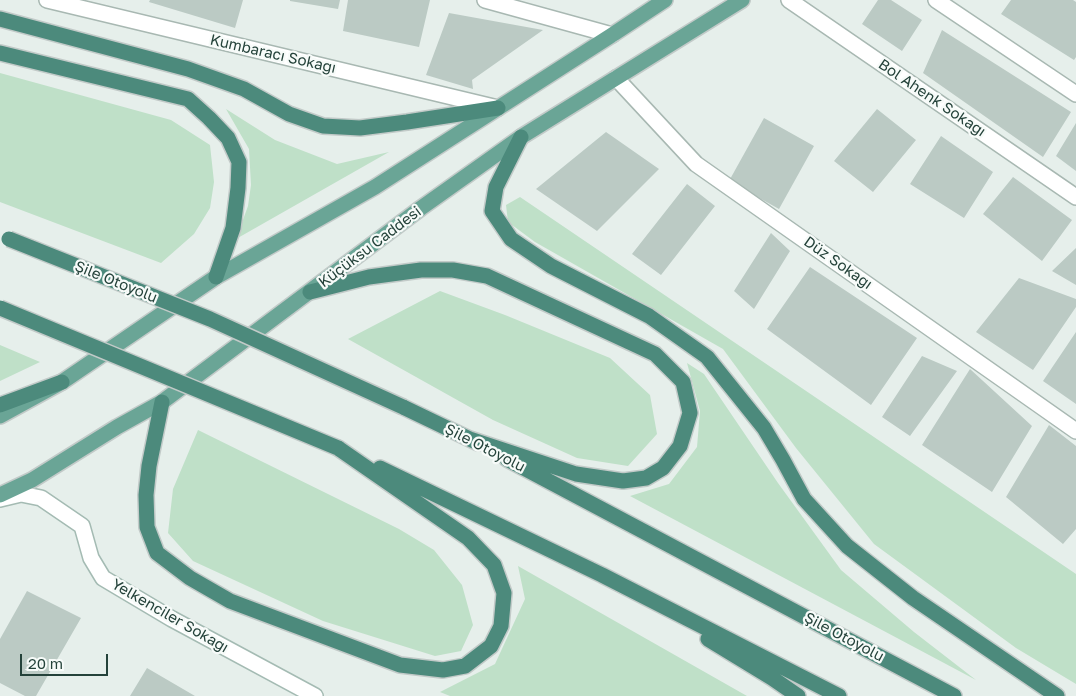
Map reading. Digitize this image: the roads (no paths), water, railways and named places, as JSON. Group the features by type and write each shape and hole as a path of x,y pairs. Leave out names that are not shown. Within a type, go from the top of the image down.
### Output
{"highway":[{"path":"0,19 188,69 244,89 289,114 323,126 360,128 498,108"},
{"path":"0,53 188,99 215,124 228,138 239,162 233,228 216,277"},
{"path":"521,137 496,187 492,211 511,239 551,266 649,316 707,357 764,428 804,499 847,546 913,598 1057,696"},
{"name":"Şile Otoyolu","path":"3,237 210,319 470,439 954,696"},
{"path":"310,292 369,277 421,270 453,270 487,276 655,354 683,382 690,413 680,446 663,468 646,478 622,481 576,474 470,439"},
{"path":"0,308 338,448 602,574 840,696"},
{"path":"0,405 62,382"},
{"path":"162,402 149,466 146,495 147,527 157,553 190,578 230,601 400,665 443,670 465,666 491,646 501,626 504,593 494,565 468,538 338,448"},
{"path":"602,574 772,678 798,696"}],"main road":[{"path":"0,416 62,382 216,277 375,186 665,0"},
{"name":"Küçüksu Caddesi","path":"0,495 32,480 117,427 162,402 421,208 521,137 742,0"}],"street":[{"name":"Kumbaracı Sokağı","path":"47,0 498,108"},
{"path":"485,0 612,35"},
{"name":"Bol Ahenk Sokağı","path":"788,0 1076,197"},
{"path":"936,0 1076,94"},
{"name":"Düz Sokağı","path":"616,78 696,164 1076,431"},
{"name":"Yelkenciler Sokağı","path":"0,499 21,494 41,498 82,526 91,558 103,578 172,620 315,696"}]}
